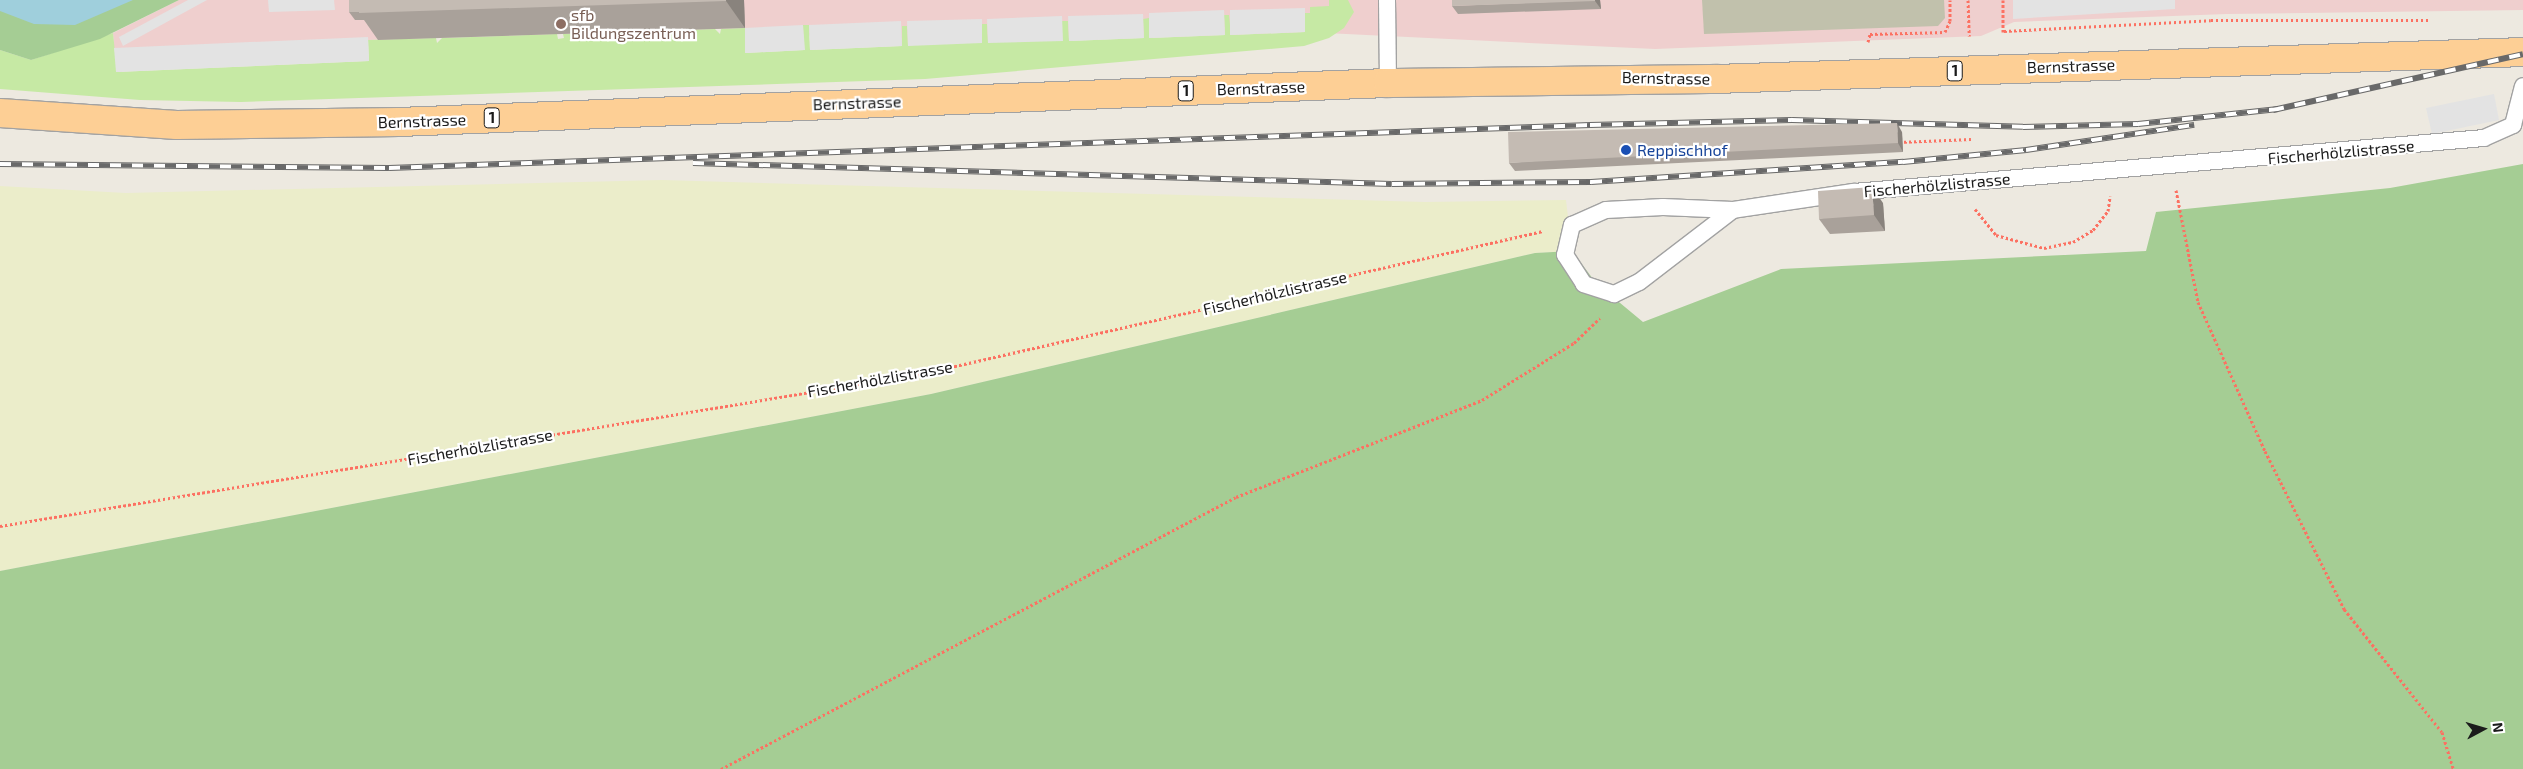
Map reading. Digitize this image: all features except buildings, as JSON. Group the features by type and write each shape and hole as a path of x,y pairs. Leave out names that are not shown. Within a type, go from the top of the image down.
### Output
{"main road":[{"name":"Bernstrasse","path":"0,113 177,125 390,122 1388,83 1724,78 2523,52"}],"lane":[{"path":"1387,0 1388,83"},
{"name":"Fischerhölzlistrasse","path":"1572,225 1590,214 1621,209 1733,210 1854,192 2109,171 2172,168 2495,136 2518,117 2523,86"},
{"path":"1572,225 1564,245 1569,265 1584,284 1614,294 1639,282 1733,210"}],"path":[{"path":"1867,48 1870,34 1945,32 1950,21 1950,0"},
{"path":"1968,0 1970,36"},
{"path":"2003,0 2004,31 2211,20 2435,20"},
{"path":"1892,142 1971,139"},
{"path":"2172,168 2198,302 2264,451 2344,609 2442,732 2453,769"},
{"path":"1974,204 1996,234 2034,247 2062,245 2084,236 2104,218 2110,204 2109,171"},
{"name":"Fischerhölzlistrasse","path":"0,526 925,372 1572,225"},
{"path":"721,769 1236,497 1482,400 1574,344 1598,322 1614,294"}],"shaded area":[{"path":"179,0 2523,0 2523,10 2227,14 2014,22 1981,36 1655,49 1305,32 902,46 744,28 368,40 116,72 113,33"},
{"path":"188,0 207,0 123,46 119,37"},
{"path":"268,0 334,0 335,10 269,12"},
{"path":"1702,0 1944,0 1945,18 1938,26 1704,34"},
{"path":"2013,0 2175,0 2175,9 2013,19"},
{"path":"1305,8 1305,32 1230,35 1230,10"},
{"path":"1224,10 1225,35 1149,38 1149,13"},
{"path":"1143,14 1144,38 1069,41 1068,16"},
{"path":"1062,16 1063,41 988,43 987,19"},
{"path":"982,19 982,43 908,46 907,21"},
{"path":"901,21 902,46 810,50 809,25"},
{"path":"803,25 805,50 745,53 745,28"},
{"path":"368,37 369,61 116,72 114,48"},
{"path":"2494,94 2499,120 2432,134 2426,108"},
{"path":"662,180 1425,202 1566,200 1572,251 1535,253 931,394 0,571 0,186 126,193"}],"green space":[{"path":"0,0 179,0 100,39 31,60 0,50"},
{"path":"1329,0 1348,0 1354,12 1344,28 1329,38 1304,46 925,79 241,102 140,100 0,89 0,50 31,60 113,33 117,72 369,61 368,40 436,38 437,43 442,38 557,34 558,39 564,38 563,34 715,29 720,34 721,29 745,28 746,53 804,50 803,25 809,25 810,50 902,46 902,26 907,26 908,46 982,24 987,24 988,43 1062,21 1068,21 1069,41 1144,38 1143,19 1149,18 1150,38 1225,35 1224,15 1229,15 1231,35 1305,32 1305,13 1310,13 1310,7 1329,6"},
{"path":"2523,164 2523,769 0,769 0,571 931,394 1535,253 1572,251 1596,283 1643,322 1781,269 2146,251 2156,212 2390,188"}],"water":[{"path":"0,0 133,0 75,25 34,24 0,11"}],"railway":[{"path":"2273,110 2523,54"},
{"path":"0,164 389,168 1590,125 1792,120 2023,127 2138,124 2278,109"},
{"path":"693,163 1392,184 1591,182 1903,162 2026,150 2194,125"}],"place":[{"name":"sfb Bildungszentrum","path":"561,24"},
{"name":"Reppischhof","path":"1626,150"}]}
